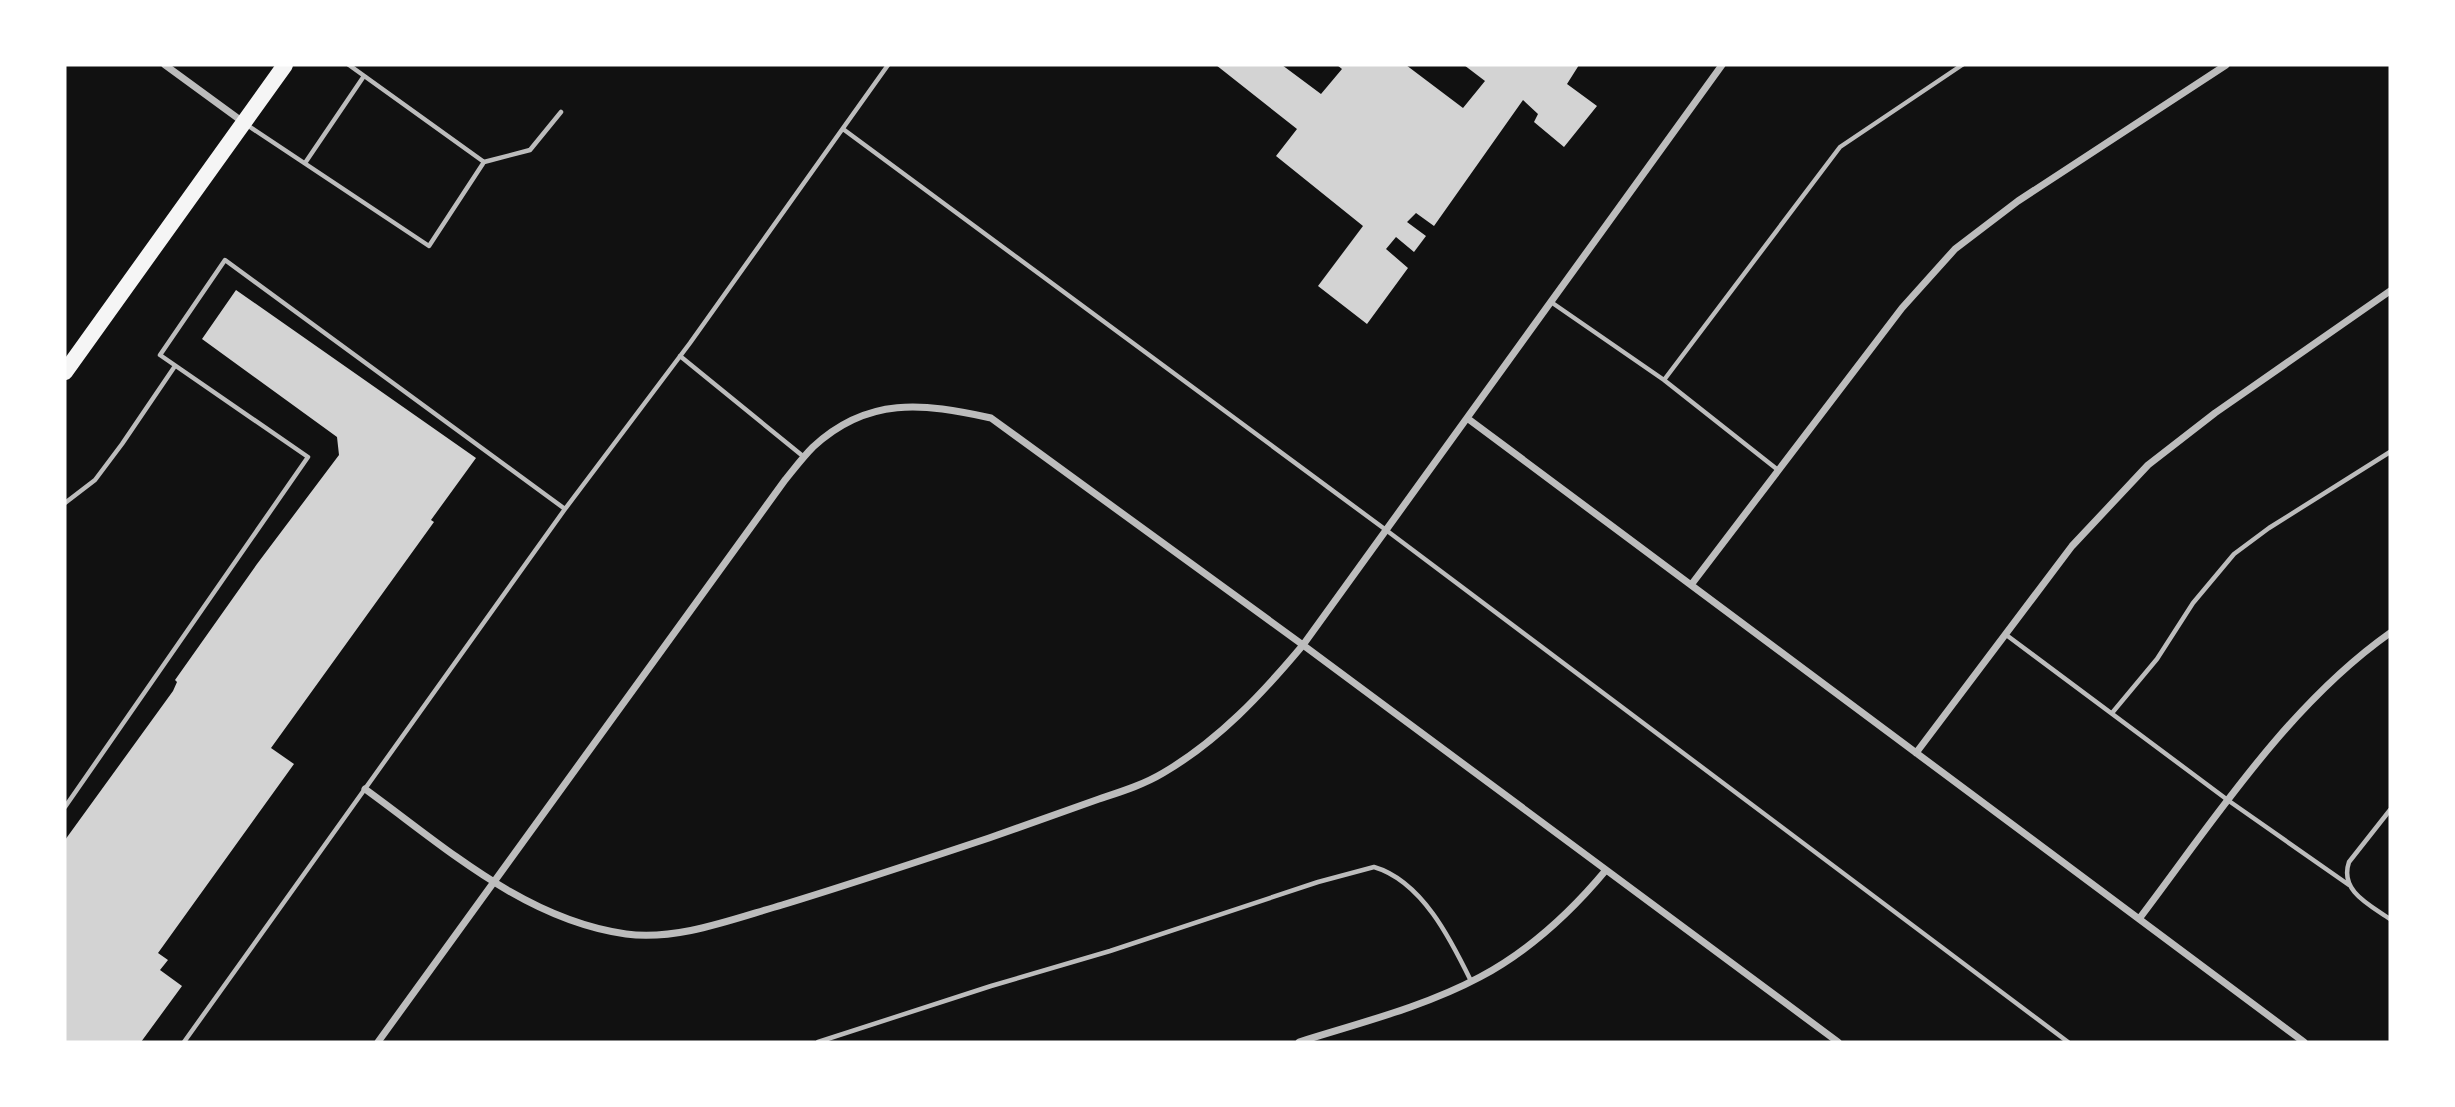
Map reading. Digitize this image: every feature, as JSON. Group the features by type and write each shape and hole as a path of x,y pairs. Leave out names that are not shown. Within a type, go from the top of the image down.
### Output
{"main road":[{"path":"65,372 285,65"}],"street":[{"path":"165,65 244,122"},
{"path":"365,789 494,883 562,918 628,934 652,935 738,918 848,885 1027,825 1161,775 1196,752 1233,721 1303,645 1722,65"},
{"path":"1691,585 1902,308 1955,249 2018,201 2226,65"},
{"path":"1916,752 2072,546 2148,465 2215,412 2390,291"},
{"path":"378,1042 804,457 832,431 849,422 875,412 910,406 944,408 990,418 1303,645 1838,1042"},
{"path":"1467,418 2304,1042"},
{"path":"2139,919 2276,740 2359,655 2390,633"},
{"path":"1299,1042 1420,1003 1471,981 1536,941 1584,897 1606,870"}],"lane":[{"path":"349,65 484,162"},
{"path":"184,1042 565,509 680,356 888,65"},
{"path":"1664,380 1840,147 1962,65"},
{"path":"305,163 365,76"},
{"path":"244,122 429,246 484,162 530,150 561,112"},
{"path":"843,129 1386,530 2068,1042"},
{"path":"65,807 308,457 160,355 225,260 565,509"},
{"path":"1551,302 1664,380 1778,470"},
{"path":"680,356 804,457"},
{"path":"65,503 95,480 175,366"},
{"path":"2112,713 2157,659 2193,603 2234,554 2269,528 2390,452"},
{"path":"2005,634 2229,801 2349,885 2358,897 2390,919"},
{"path":"2349,885 2346,872 2349,862 2390,810"},
{"path":"818,1042 1110,951 1328,878 1374,867 1395,877 1430,909 1471,981"}],"building":[{"path":"1216,65 1282,65 1321,94 1342,69 1337,65 1406,65 1463,108 1485,81 1464,65 1579,65 1567,84 1597,106 1564,147 1534,122 1538,114 1523,100 1434,226 1416,213 1407,222 1426,236 1414,252 1396,237 1386,249 1408,268 1367,324 1318,286 1363,226 1276,156 1297,129"},
{"path":"236,290 476,458 431,520 434,522 271,748 294,764 158,953 168,960 160,970 182,986 141,1042 65,1042 65,840 173,691 177,682 175,680 257,564 339,455 337,437 202,339"}]}
